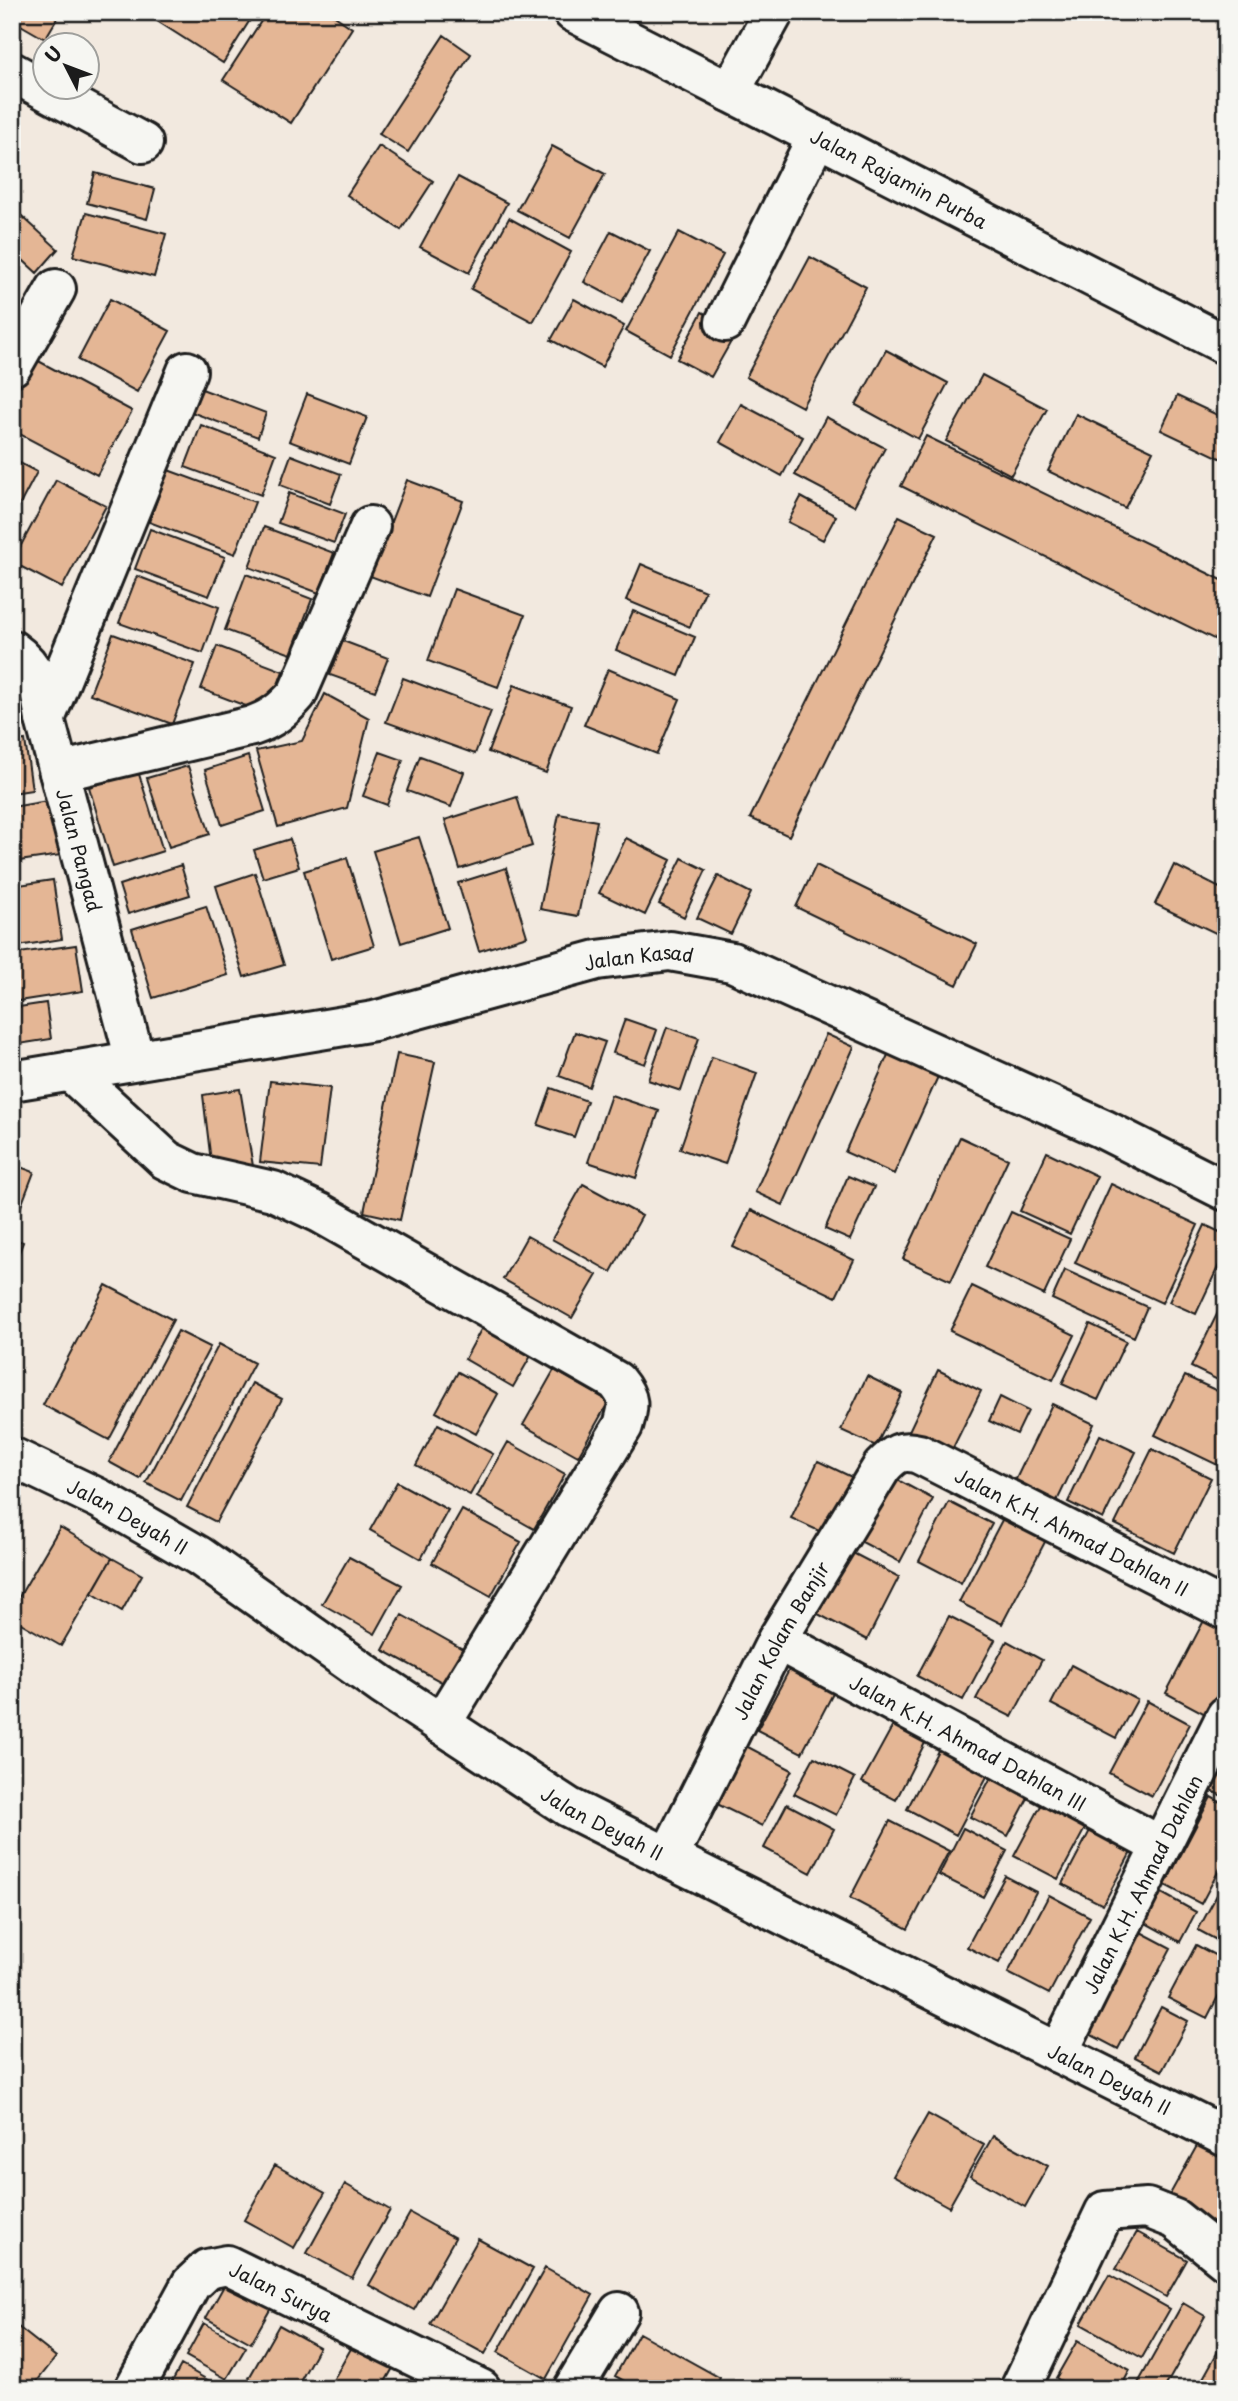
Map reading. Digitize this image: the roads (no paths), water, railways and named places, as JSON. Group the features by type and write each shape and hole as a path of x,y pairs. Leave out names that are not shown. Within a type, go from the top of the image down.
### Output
{"street":[{"name":"Jalan Rajamin Purba","path":"573,12 631,27 730,92 1226,345"},
{"path":"730,92 774,12"},
{"path":"12,72 143,142"},
{"path":"724,322 817,137"},
{"path":"12,366 56,289"},
{"path":"45,719 187,371"},
{"path":"59,772 252,726 283,710 297,694 370,526"},
{"name":"Jalan Pangad","path":"12,649 26,659 38,681 45,719 135,1060"},
{"name":"Jalan Kasad","path":"12,1081 374,1021 597,960 670,951 732,961 1103,1129 1226,1191"},
{"path":"70,1071 166,1160 192,1173 273,1191 320,1213 616,1381 625,1391 629,1402 623,1426 441,1724"},
{"name":"Jalan Kolam Banjir","path":"668,1858 777,1640 882,1467 894,1454 905,1450 919,1454"},
{"name":"Jalan K.H. Ahmad Dahlan II","path":"919,1454 1226,1611"},
{"name":"Jalan Deyah II","path":"12,1457 100,1499 200,1556 441,1724 568,1807 1226,2137"},
{"name":"Jalan K.H. Ahmad Dahlan III","path":"777,1640 1161,1846"},
{"name":"Jalan K.H. Ahmad Dahlan","path":"1058,2053 1226,1716"},
{"path":"1020,2389 1105,2211 1147,2208 1175,2219 1226,2260"},
{"name":"Jalan Surya","path":"134,2389 191,2284 207,2269 227,2265 481,2389"},
{"path":"573,2389 619,2312"}]}
